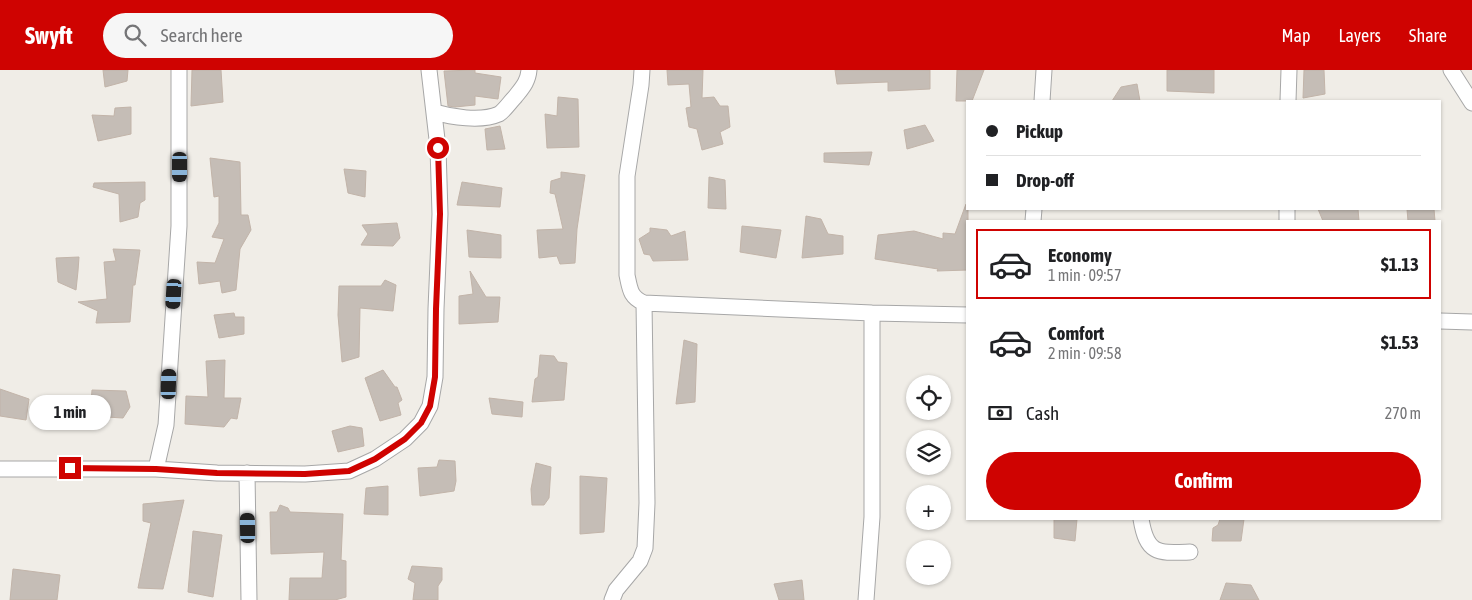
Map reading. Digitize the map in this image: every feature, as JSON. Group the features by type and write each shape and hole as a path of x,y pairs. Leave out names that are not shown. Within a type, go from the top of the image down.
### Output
{"street":[{"path":"156,469 166,425 179,226 179,70"},
{"path":"0,469 156,469 305,474 349,471 375,459 405,439 421,423 430,406 435,377 440,214 438,148 429,70"},
{"path":"434,112 459,118 498,114 504,110 525,84 529,70"},
{"path":"642,70 627,176 627,276 630,291 636,299 644,303 872,313 966,315"},
{"path":"1042,100 1044,70"},
{"path":"1288,100 1289,70"},
{"path":"1451,70 1472,103"},
{"path":"612,600 616,590 640,562 645,548 647,503 644,303"},
{"path":"866,600 872,517 872,313"},
{"path":"1441,321 1472,322"},
{"path":"247,473 249,600"},
{"path":"1141,520 1144,535 1151,547 1163,553 1190,552"}],"building":[{"path":"103,70 128,70 127,81 105,87"},
{"path":"192,70 221,70 223,102 191,106"},
{"path":"475,70 475,73 501,77 498,99 475,96 475,105 448,106 444,71"},
{"path":"667,70 703,70 702,98 714,97 720,106 728,106 730,127 720,132 723,144 702,150 697,129 689,127 686,108 691,107 689,84 668,85"},
{"path":"835,70 930,70 930,89 888,91 888,82 837,84"},
{"path":"957,70 984,70 972,100 956,101"},
{"path":"1167,70 1214,70 1214,93 1167,91"},
{"path":"1304,70 1324,70 1325,94 1303,98"},
{"path":"1137,84 1140,100 1113,100 1121,87"},
{"path":"558,97 578,99 579,147 547,148 545,114 557,116"},
{"path":"131,107 131,134 98,141 92,115 114,116 115,108"},
{"path":"925,125 934,141 907,149 904,130"},
{"path":"500,126 505,149 487,150 485,129"},
{"path":"872,152 869,165 824,162 824,153"},
{"path":"210,158 240,162 241,215 248,215 251,230 240,249 236,290 222,293 220,281 199,284 197,262 215,263 224,239 212,237 219,223 219,196 214,197"},
{"path":"344,169 366,171 365,197 348,193"},
{"path":"561,172 585,175 577,229 575,263 560,264 557,256 539,258 537,230 563,229 555,194 550,193 551,181 561,178"},
{"path":"709,177 725,180 726,209 708,208"},
{"path":"145,182 145,200 140,203 138,217 120,222 119,194 93,187 94,183"},
{"path":"462,182 502,188 500,207 457,205"},
{"path":"966,204 968,220 966,220 966,270 937,271 938,269 875,259 878,235 914,231 943,239 943,233 955,234"},
{"path":"1318,210 1358,210 1359,220 1323,220"},
{"path":"1407,210 1434,210 1435,220 1408,220"},
{"path":"806,216 821,219 828,234 843,236 843,254 802,258"},
{"path":"397,223 400,238 393,246 361,245 368,234 362,225"},
{"path":"742,226 781,230 776,258 740,252"},
{"path":"650,228 667,230 671,236 685,231 688,260 653,261 650,255 644,254 639,239 650,232"},
{"path":"467,230 501,235 501,258 469,257"},
{"path":"113,249 140,250 135,285 133,285 130,322 96,323 98,311 78,302 107,299 104,262 116,261"},
{"path":"79,257 76,290 58,282 56,258"},
{"path":"470,271 486,297 500,297 498,322 459,324 459,296 473,294"},
{"path":"385,280 396,285 393,311 360,308 359,357 342,362 338,315 339,286 381,286"},
{"path":"234,313 235,317 244,317 244,334 219,338 214,315"},
{"path":"684,340 697,344 695,402 676,404"},
{"path":"540,355 554,356 558,362 567,363 564,400 532,402 535,379 538,377"},
{"path":"225,360 224,398 241,398 237,419 231,418 224,427 185,424 186,396 208,397 206,361"},
{"path":"383,370 395,387 397,387 402,400 398,403 401,415 380,421 365,378"},
{"path":"0,389 29,399 26,420 0,416"},
{"path":"92,390 126,391 130,407 123,418 90,416"},
{"path":"489,398 523,402 522,417 492,414"},
{"path":"350,426 362,428 364,446 338,452 332,431"},
{"path":"439,460 455,461 456,481 454,491 420,496 418,468 437,467"},
{"path":"536,463 551,467 549,498 544,505 532,505 531,489"},
{"path":"580,476 607,478 604,532 580,534"},
{"path":"388,486 388,515 364,514 366,488"},
{"path":"184,500 163,589 138,588 151,523 143,521 143,504"},
{"path":"280,505 288,508 290,512 343,514 341,560 346,561 346,597 335,600 289,600 290,578 322,578 324,552 271,554 270,512 277,512"},
{"path":"1054,520 1077,520 1075,541 1054,538"},
{"path":"1220,520 1244,520 1241,541 1212,541 1213,528 1218,525"},
{"path":"193,531 222,535 213,597 188,592"},
{"path":"412,566 442,568 442,580 438,586 438,600 413,600 415,583 408,579"},
{"path":"13,569 60,575 57,600 10,600"},
{"path":"802,580 804,600 779,600 774,584"},
{"path":"1226,583 1251,585 1259,600 1220,600"}],"route":[{"path":"70,468 305,474 349,471 375,459 405,439 421,423 430,406 435,377 440,214 438,148"}]}
